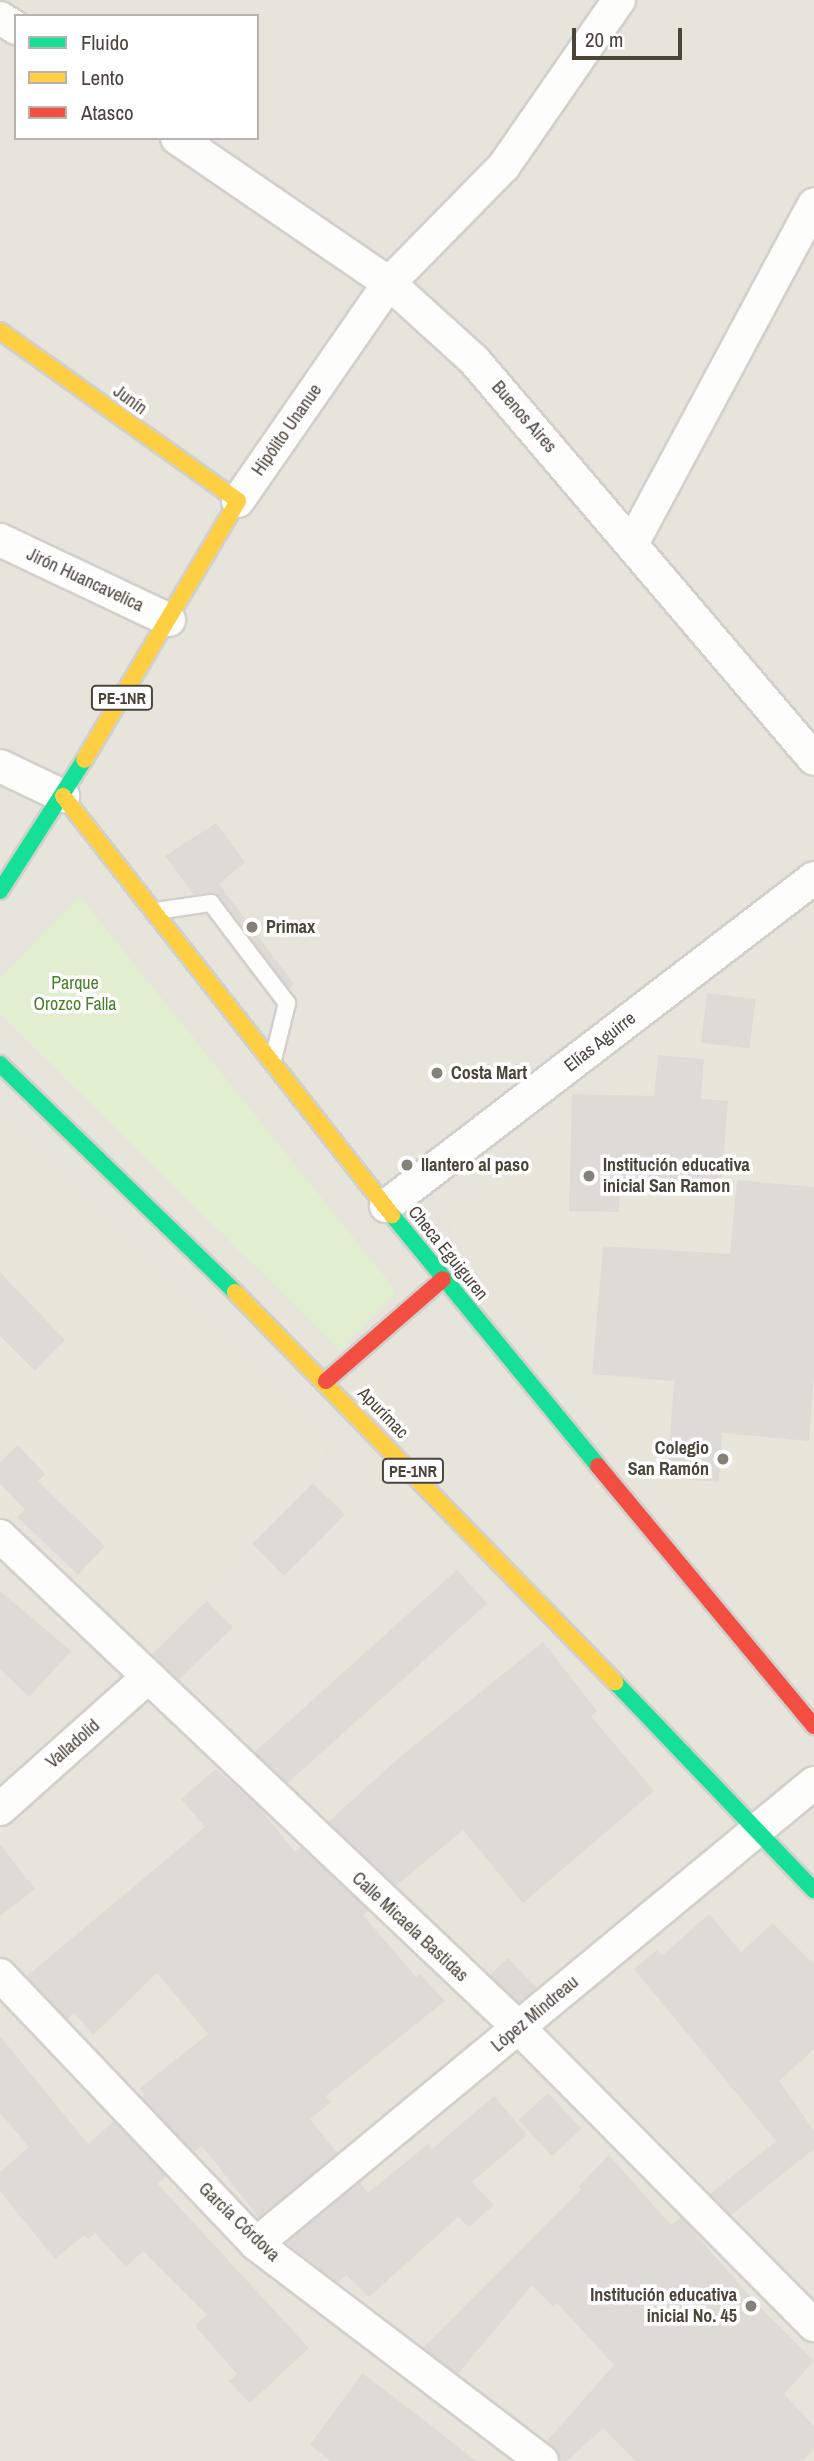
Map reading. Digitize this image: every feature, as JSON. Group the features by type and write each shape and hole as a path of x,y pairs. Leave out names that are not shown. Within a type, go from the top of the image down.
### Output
{"main road":[{"name":"Junín","path":"0,331 238,501"},
{"name":"Hipólito Unanue","path":"0,891 63,796 238,501"},
{"name":"Checa Eguiguren","path":"63,796 443,1279 814,1726"},
{"name":"Apurímac","path":"0,1065 326,1381 754,1830 814,1889"},
{"path":"326,1381 443,1279"}],"street":[{"name":"Hipólito Unanue","path":"238,501 389,283 504,166 619,0"},
{"name":"Buenos Aires","path":"180,140 389,283 474,360 633,542 814,759"},
{"path":"633,542 814,204"},
{"name":"Jirón Huancavelica","path":"0,540 169,620"},
{"path":"0,766 63,796"},
{"name":"Elías Aguirre","path":"386,1206 814,878"},
{"name":"Calle Micaela Bastidas","path":"0,1536 146,1679 519,2028 814,2325"},
{"name":"Valladolid","path":"0,1809 146,1679"},
{"name":"López Mindreau","path":"256,2244 814,1783"},
{"name":"García Córdova","path":"0,1975 256,2244 542,2461"}],"lane":[{"path":"154,911 211,903 288,1003 272,1062"}],"shaded area":[{"path":"0,0 814,0 814,2461 0,2461"},
{"name":"Colegio San Ramón","path":"814,928 814,1684 450,1234 459,1213"},
{"path":"0,1127 325,1452 149,1644 0,1501"}],"green space":[{"name":"Parque Orozco Falla","path":"80,896 397,1292 340,1351 0,1013 0,978"}],"building":[{"path":"216,823 245,862 219,884 294,984 289,988 219,897 194,895 165,856"},
{"path":"707,993 756,999 750,1049 701,1043"},
{"path":"658,1055 704,1059 701,1099 728,1101 721,1193 620,1185 619,1212 569,1211 572,1094 654,1096"},
{"path":"737,1180 814,1187 814,1375 809,1441 722,1433 719,1482 667,1478 674,1381 592,1374 603,1246 730,1254"},
{"path":"0,1272 65,1340 35,1371 0,1336"},
{"path":"18,1445 45,1474 38,1481 105,1546 78,1575 17,1517 25,1510 0,1484 0,1462"},
{"path":"313,1483 345,1515 284,1576 252,1544"},
{"path":"457,1570 487,1603 285,1785 255,1752"},
{"path":"0,1591 71,1651 29,1697 0,1669"},
{"path":"207,1601 233,1628 177,1681 152,1654"},
{"path":"543,1642 597,1711 591,1716 654,1791 523,1903 463,1830 396,1886 328,1822 401,1756"},
{"path":"216,1769 258,1806 295,1852 301,1847 368,1910 363,1915 416,1977 420,1974 445,2001 326,2096 331,2102 310,2119 337,2153 259,2218 202,2146 194,2152 142,2097 145,2095 140,2088 208,2034 157,1973 93,2035 74,2013 67,2019 27,1976 205,1827 181,1799"},
{"path":"0,1844 35,1889 0,1916"},
{"path":"709,1914 741,1952 773,1923 814,1964 814,2049 779,2081 814,2131 814,2149 731,2215 710,2194 776,2141 634,1969 657,1950 662,1956"},
{"path":"508,1958 537,1988 519,2006 490,1975"},
{"path":"0,2036 88,2144 114,2121 166,2176 158,2184 309,2348 250,2403 229,2381 237,2374 195,2326 207,2315 143,2251 126,2267 95,2233 88,2239 84,2235 55,2259 0,2191 0,2172 29,2147 0,2113"},
{"path":"548,2093 581,2129 552,2156 519,2120"},
{"path":"494,2096 527,2135 472,2182 494,2205 469,2227 458,2217 369,2297 347,2275 337,2283 286,2243 360,2182 368,2193 428,2144 432,2149"},
{"path":"609,2155 671,2225 681,2217 754,2301 814,2361 784,2394 814,2426 814,2449 802,2461 635,2461 603,2428 567,2461 561,2461 547,2441 614,2365 557,2303 553,2307 532,2285 458,2374 423,2348 581,2189 579,2186"},
{"path":"362,2373 476,2461 331,2461 310,2445"}],"traffic: fast":[{"path":"0,891 84,760"},
{"path":"0,1064 235,1292"},
{"path":"392,1215 598,1466"},
{"path":"615,1682 814,1890"}],"traffic: slow":[{"path":"0,331 238,501 84,760"},
{"path":"63,796 392,1215"},
{"path":"235,1292 615,1682"}],"traffic: jam":[{"path":"326,1381 443,1279"},
{"path":"598,1466 814,1726"}],"place":[{"name":"Primax","path":"252,927"},
{"name":"Costa Mart","path":"437,1073"},
{"name":"llantero al paso","path":"407,1165"},
{"name":"Institución educativa inicial San Ramon","path":"589,1176"},
{"name":"Colegio San Ramón","path":"723,1459"},
{"name":"Institución educativa inicial No. 45","path":"751,2306"}]}
